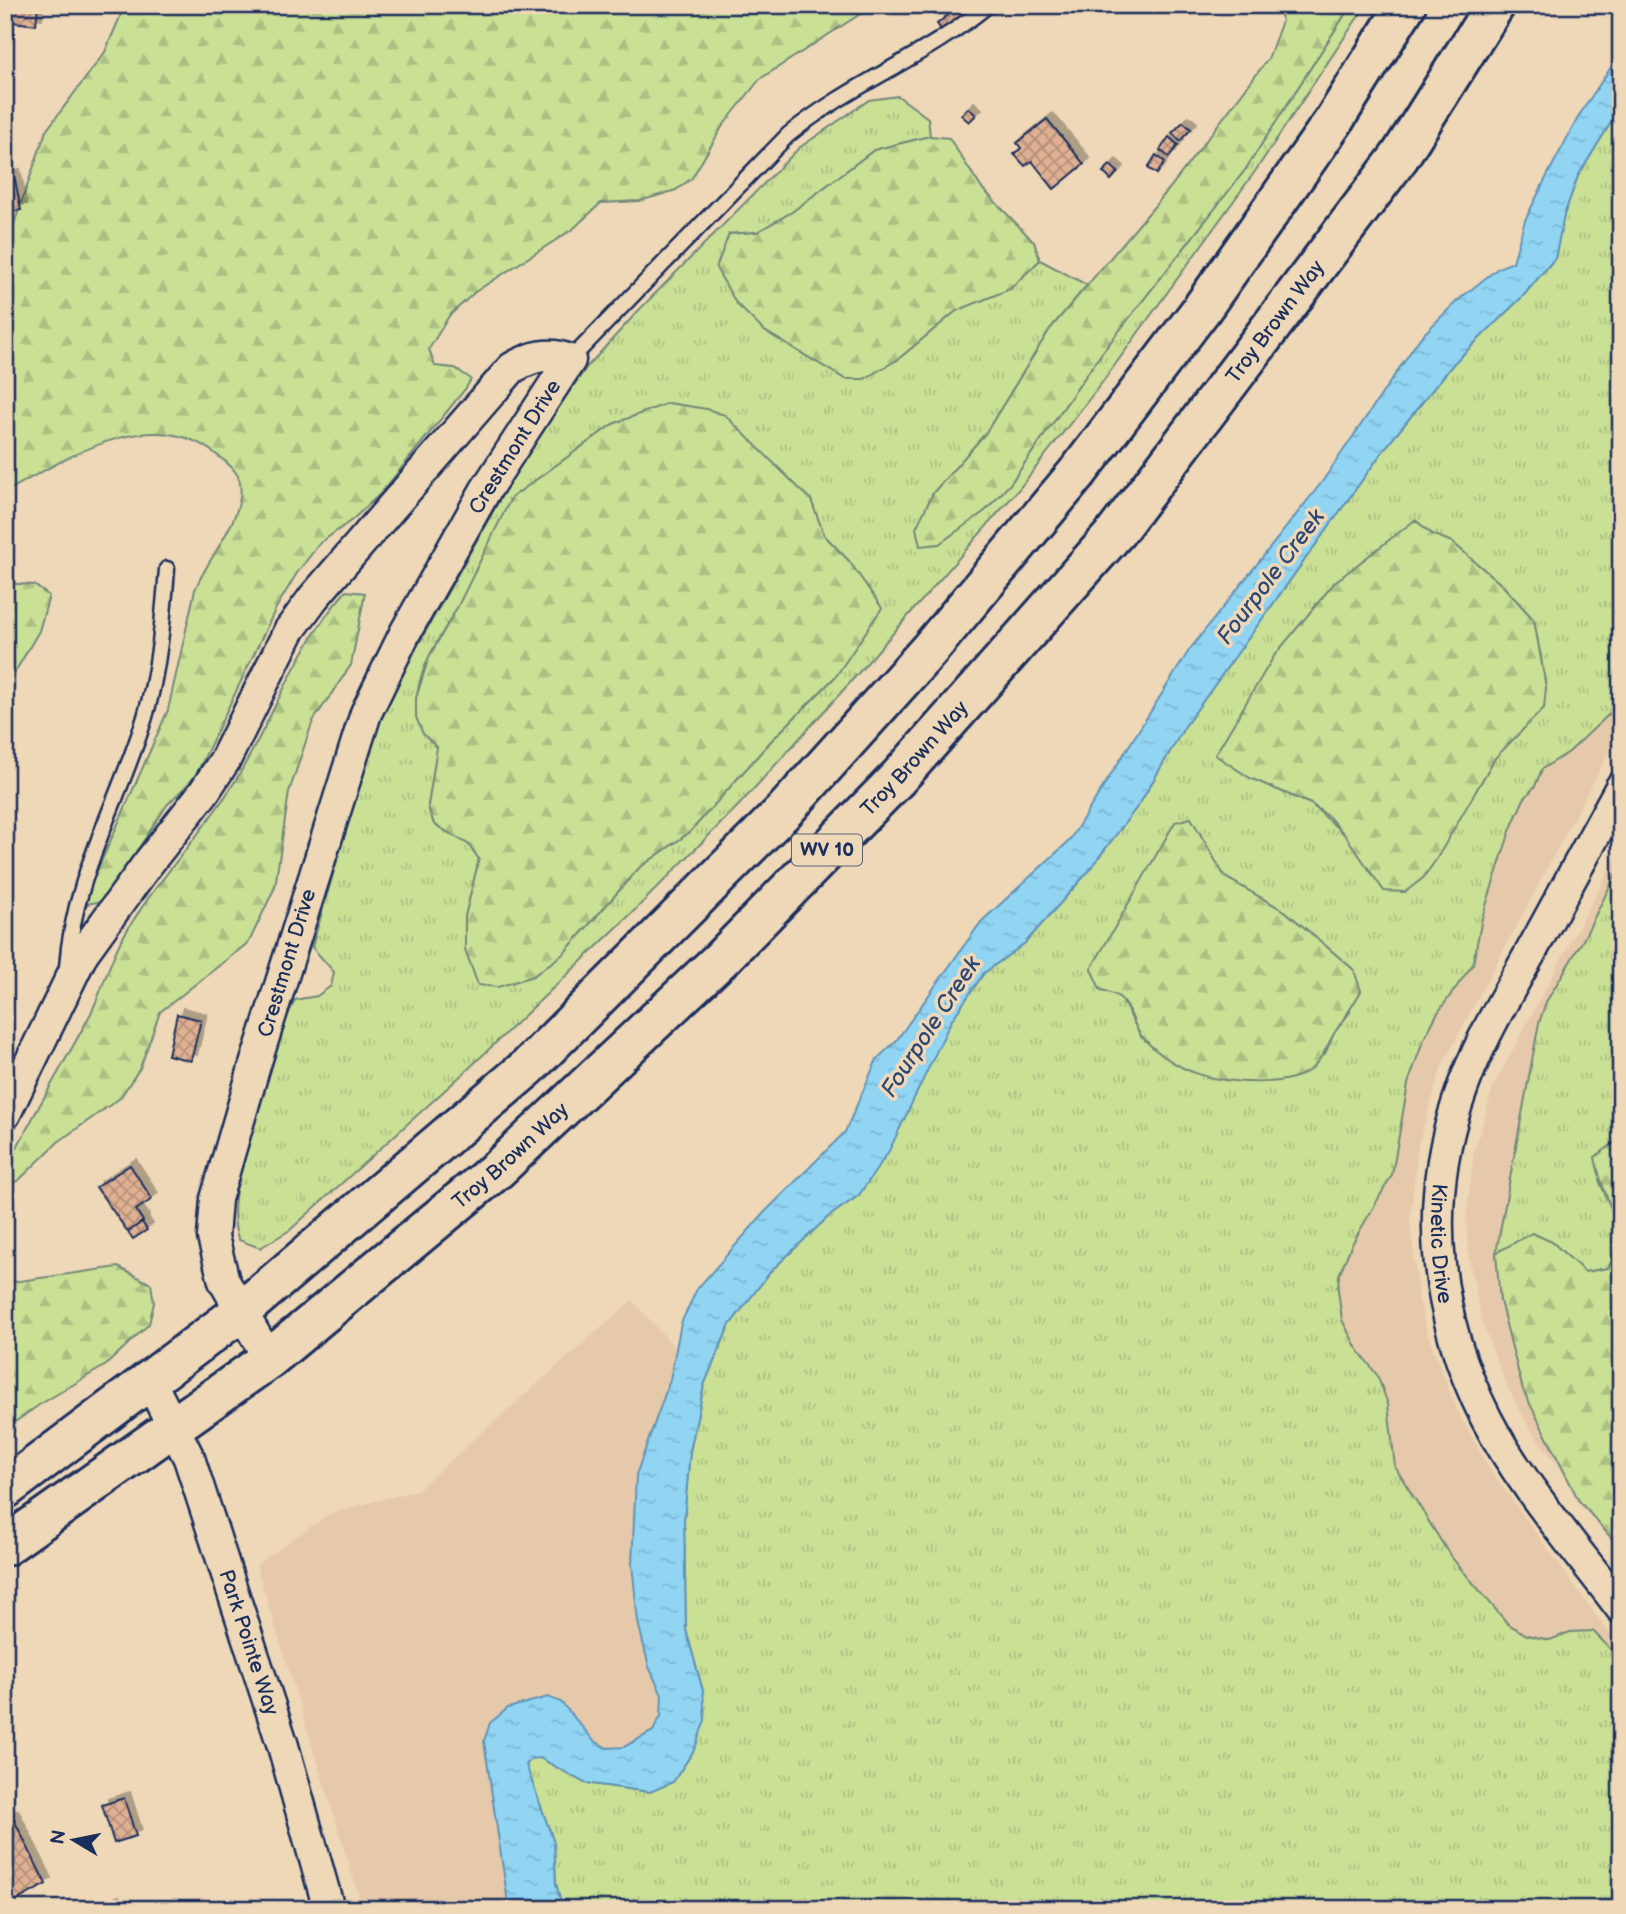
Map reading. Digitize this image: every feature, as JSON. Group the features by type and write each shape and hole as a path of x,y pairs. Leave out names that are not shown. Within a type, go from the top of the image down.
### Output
{"main road":[{"name":"WV 10","path":"5,1489 151,1382 239,1313 528,1067 785,810 929,650 1078,472 1201,310 1333,122 1406,5"},
{"name":"Troy Brown Way","path":"5,1546 176,1428 269,1359 498,1169 721,959 898,778 1116,532 1400,156 1495,5"}],"street":[{"name":"Crestmont Drive","path":"5,1114 83,953 120,900 211,782 289,631 314,597 512,368 538,356 560,356 570,360 478,502 380,684 354,747 216,1199 212,1219 216,1257 239,1313 269,1359"},
{"name":"Kinetic Drive","path":"1621,787 1516,979 1458,1100 1445,1149 1438,1195 1437,1241 1449,1326 1465,1373 1487,1420 1515,1464 1621,1608"},
{"name":"Park Pointe Way","path":"151,1382 189,1458 283,1746 329,1909"}],"lane":[{"path":"570,360 788,135 820,109 922,54 988,5"},
{"path":"66,986 74,915 87,868 145,717 159,648 167,569"}],"shaded area":[{"path":"1621,399 1621,729 1442,1066 1418,1145 1410,1222 1419,1299 1428,1336 1458,1412 1490,1470 1621,1649 1621,1909 363,1909 256,1565 329,1514 417,1490 632,1300 689,1364"},
{"path":"1621,848 1621,1553 1527,1424 1506,1384 1482,1322 1469,1259 1466,1221 1474,1151 1494,1085"}],"green space":[{"path":"125,5 874,5 760,79 722,127 692,178 676,190 640,201 601,203 573,229 475,292 449,316 429,349 435,366 455,368 471,379 466,388 382,492 352,520 320,543 297,573 276,608 195,777 167,805 104,901 86,904 91,885 168,710 195,590 231,524 240,496 239,478 233,469 213,452 188,438 161,433 134,435 80,452 5,492 5,250 46,131 105,52"},
{"path":"1279,5 1351,5 1245,170 1101,354 1010,484 985,511 939,544 920,546 916,528 933,493 985,434 1050,329 1169,189 1268,59 1282,21"},
{"path":"1351,5 1366,5 1256,170 1104,380 1019,489 739,805 631,914 465,1072 290,1230 260,1248 239,1240 235,1220 236,1191 242,1157 274,1049 295,1000 317,996 331,986 334,972 312,947 373,735 404,670 527,451 587,367 640,309 799,148 869,100 898,96 928,118 930,136 874,150 792,212 757,232 729,234 763,330 845,379 897,360 956,311 1010,289 1040,260 1087,285 1050,329 985,434 933,493 1010,484 1101,354 1245,170","holes":["811,500 824,535 849,561 836,676 770,742 690,832 639,868 563,954 465,917 479,859 468,844 434,824 428,806 438,747 425,730 418,713 417,695 428,659 458,607"]},
{"path":"1621,106 1621,703 1569,752 1542,769 1535,786 1524,799 1511,828 1482,918 1473,964 1437,1014 1423,1041 1408,1084 1392,1175 1351,1246 1339,1275 1338,1290 1342,1320 1356,1347 1377,1375 1388,1404 1395,1467 1451,1557 1508,1624 1527,1635 1550,1640 1570,1632 1593,1631 1621,1660 1621,1909 563,1909 556,1884 554,1843 526,1765 531,1758 540,1758 585,1783 649,1792 673,1782 694,1750 703,1691 686,1630 684,1520 690,1451 704,1385 729,1326 771,1271 828,1217 859,1195 951,1021 984,973 1025,943 1086,874 1140,803 1185,726 1386,447 1454,363 1523,296 1555,258 1564,215 1578,176","holes":["1415,520 1432,534 1452,542 1503,586 1534,620 1546,687 1495,758 1423,878 1345,835 1311,804 1250,778","1213,859 1225,877 1286,912 1354,970 1350,1012 1334,1033 1325,1054 1142,1038 1121,998"]},
{"path":"930,136 949,138 981,187 1034,242 1040,260 1010,289 956,311 897,360 864,379 845,379 763,330 736,303 716,268 729,234 757,232 792,212 874,150"},
{"path":"668,403 707,409 725,415 811,500 824,535 849,561 882,608 836,676 770,742 690,832 639,868 563,954 533,976 498,987 478,985 465,949 465,917 479,859 468,844 434,824 428,806 437,747 423,734 416,717 416,698 429,657 458,606 511,498 613,424"},
{"path":"1415,520 1432,534 1452,542 1503,586 1534,620 1546,687 1544,708 1495,758 1423,878 1405,892 1384,891 1345,835 1329,817 1311,804 1250,778 1215,755 1274,656 1335,582"},
{"path":"5,583 34,585 49,596 39,631 5,689"},
{"path":"346,591 365,593 351,665 313,721 289,792 275,887 249,942 160,1012 140,1068 120,1098 58,1142 18,1181 5,1183 5,1171 91,1013 122,939 148,899 234,783 313,636"},
{"path":"1191,818 1225,877 1286,912 1354,970 1361,991 1320,1060 1302,1075 1273,1082 1240,1082 1198,1074 1184,1068 1162,1055 1144,1039 1124,1002 1116,995 1100,989 1091,969 1175,822"},
{"path":"1621,864 1621,1144 1614,1143 1599,1180 1618,1224 1621,1243 1608,1268 1585,1272 1552,1242 1532,1233 1496,1253 1539,1023 1546,1002 1583,940"},
{"path":"1614,1143 1621,1144 1621,1243 1595,1157"},
{"path":"1532,1233 1552,1242 1585,1272 1608,1268 1621,1248 1621,1549 1579,1501 1523,1390 1500,1301 1496,1253"},
{"path":"118,1267 151,1284 154,1303 149,1324 106,1365 5,1429 5,1283"}],"water":[{"name":"Fourpole Creek","path":"1621,52 1621,106 1578,176 1564,215 1555,258 1523,296 1454,363 1386,447 1185,726 1140,803 1086,874 1025,943 984,973 951,1021 889,1151 859,1195 828,1217 771,1271 729,1326 704,1385 690,1451 684,1520 686,1630 703,1691 705,1720 694,1750 673,1782 650,1792 585,1783 540,1758 531,1759 526,1765 554,1843 556,1884 563,1909 509,1909 484,1741 490,1723 508,1708 548,1697 561,1702 594,1741 607,1748 624,1747 653,1731 661,1716 662,1695 649,1667 638,1622 632,1564 636,1475 670,1380 681,1323 697,1289 764,1213 845,1132 877,1059 896,1041 981,922 1069,841 1190,649 1322,482 1420,338 1457,301 1498,268 1513,262 1525,220 1548,174 1580,114"}],"building":[{"path":"5,5 38,5 36,25 5,21"},
{"path":"957,8 964,16 943,32 937,24"},
{"path":"968,108 976,115 969,122 961,115"},
{"path":"1047,119 1084,164 1054,189 1032,161 1025,166 1014,154 1021,148 1017,143"},
{"path":"1183,122 1191,129 1180,141 1172,133"},
{"path":"1169,137 1178,145 1169,157 1160,150"},
{"path":"1156,155 1165,162 1157,174 1148,168"},
{"path":"1110,165 1118,172 1111,180 1103,172"},
{"path":"14,175 21,210 5,213 5,177"},
{"path":"177,1014 201,1020 191,1061 168,1055"},
{"path":"130,1165 152,1199 136,1210 143,1221 128,1232 96,1187"},
{"path":"142,1222 147,1230 133,1239 128,1232"},
{"path":"124,1798 136,1836 114,1843 102,1805"},
{"path":"12,1816 46,1884 5,1907 5,1820"},
{"path":"113,1902 115,1909 94,1909"}]}
